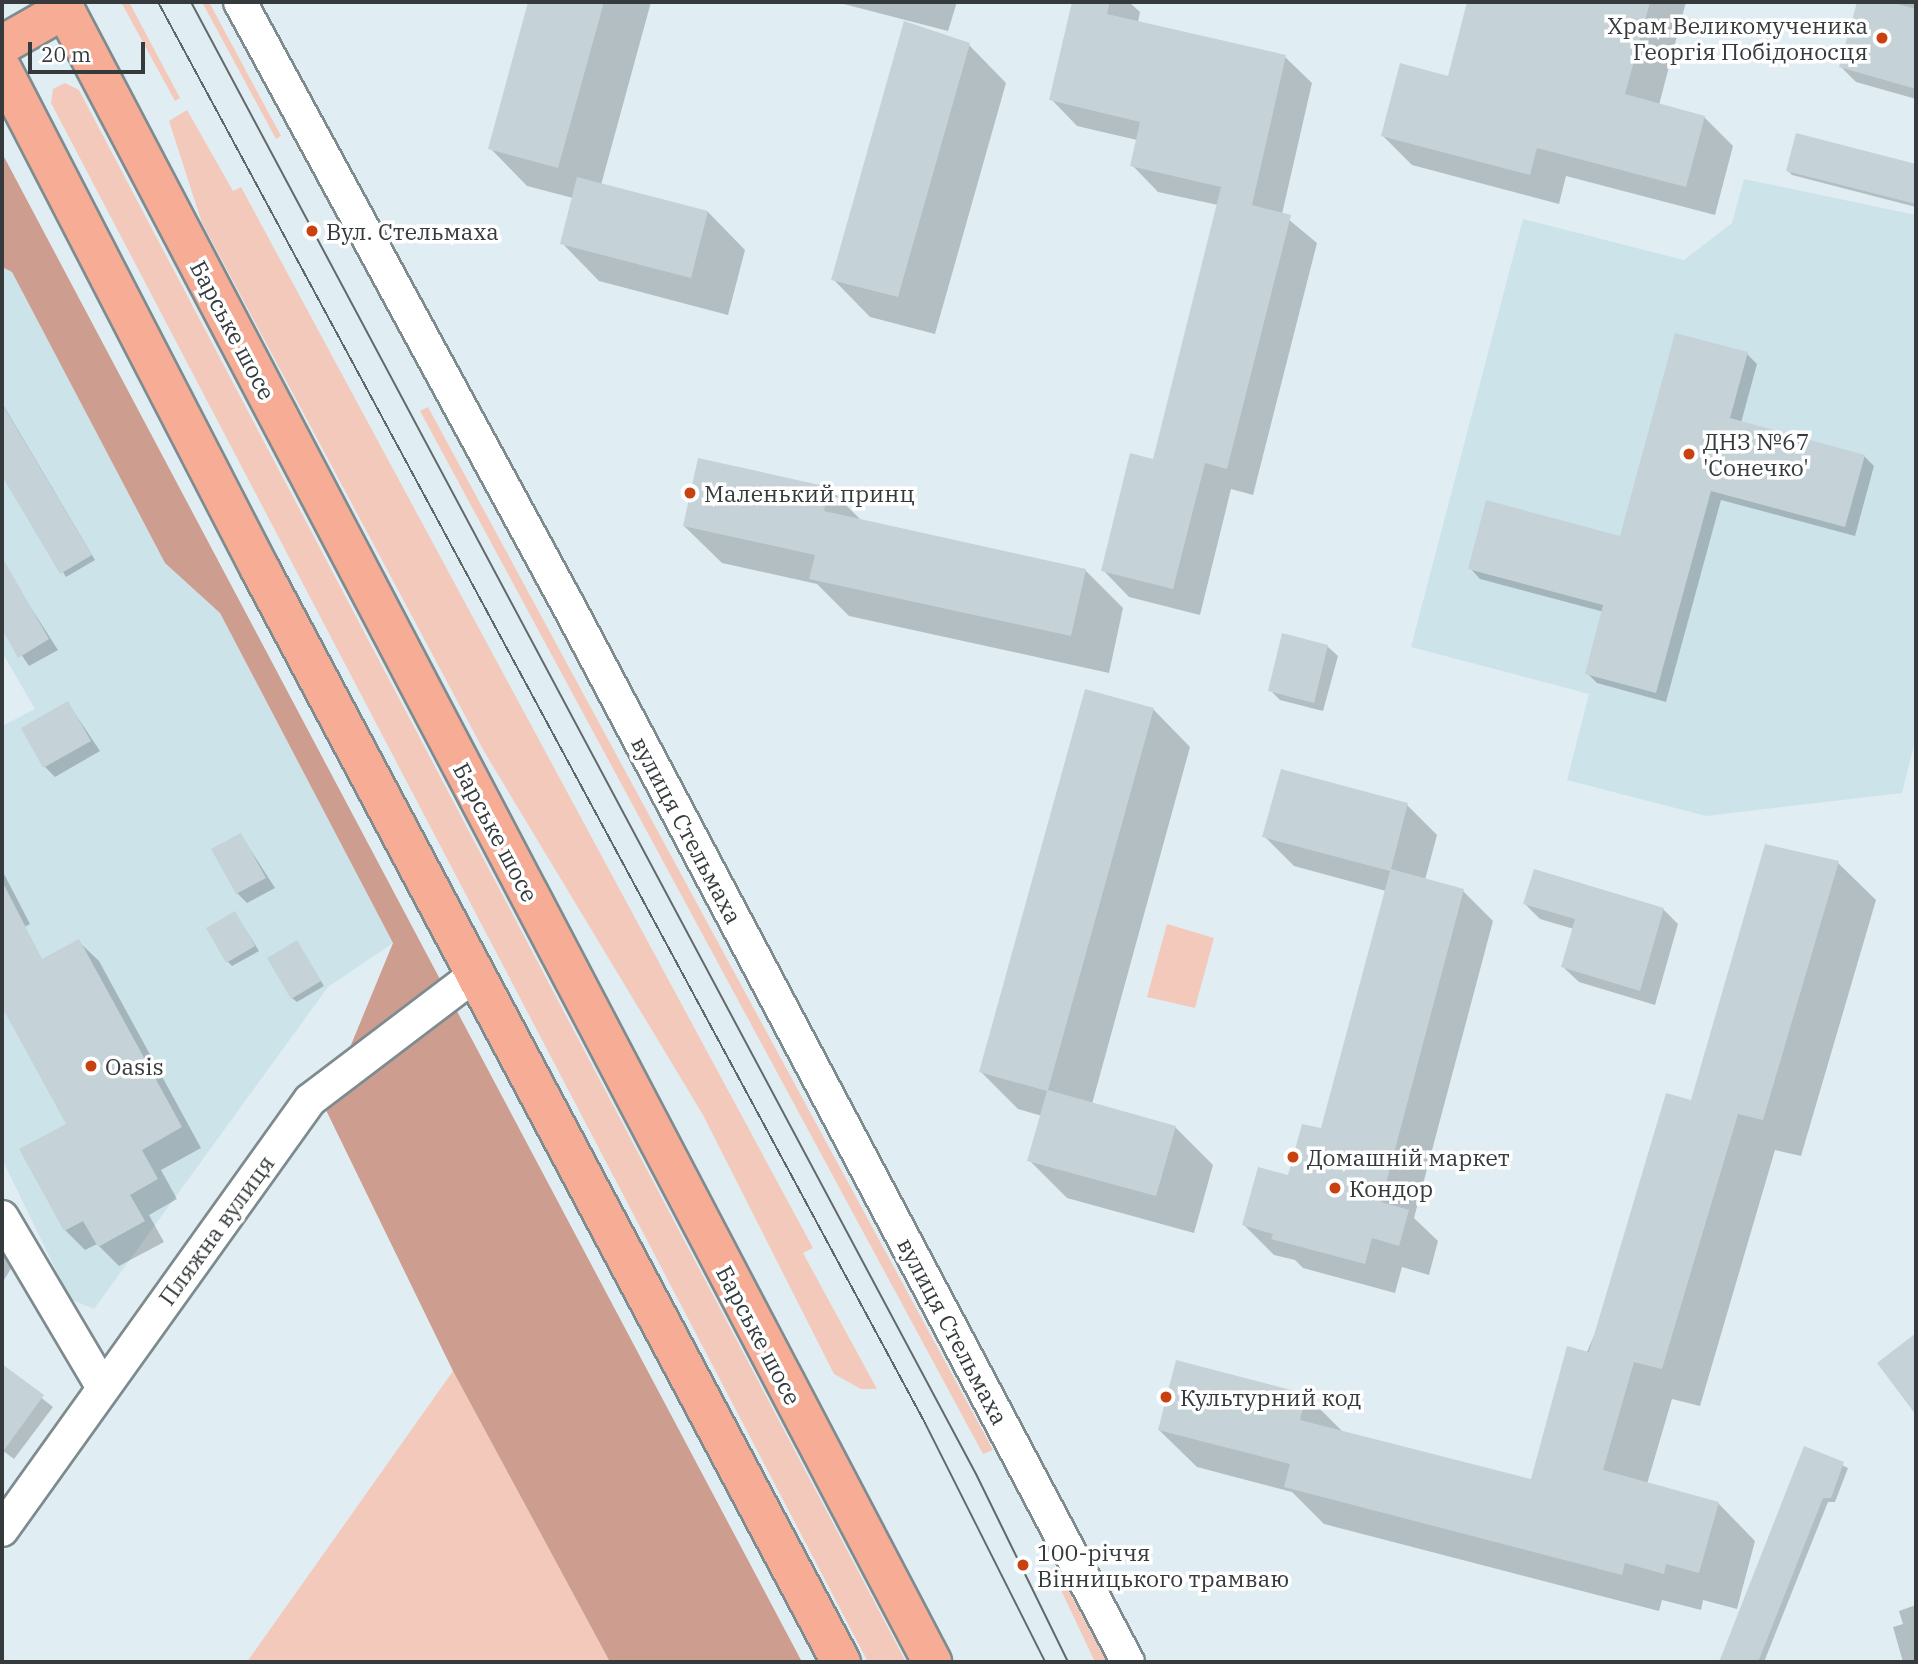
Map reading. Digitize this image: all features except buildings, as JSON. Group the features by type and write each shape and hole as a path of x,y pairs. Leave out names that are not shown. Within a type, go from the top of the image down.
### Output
{"highway":[{"path":"2,45 63,5"},
{"name":"Барське шосе","path":"63,5 932,1662"},
{"path":"2,69 476,974 841,1662"}],"street":[{"name":"вулиця Стельмаха","path":"240,2 568,605 1128,1662"},
{"name":"Пляжна вулиця","path":"2,1530 102,1386 310,1100 476,974"},
{"path":"2,1217 102,1386"}],"shaded area":[{"path":"121,2 129,2 180,98 175,101"},
{"path":"202,2 209,2 281,136 276,139"},
{"path":"65,83 79,90 906,1662 868,1662 51,103 53,89"},
{"path":"187,110 233,191 241,187 813,1248 803,1253 877,1389 861,1389 834,1374 703,1115 485,753 202,223 169,121"},
{"path":"2,153 802,1662 610,1662 453,1371 325,1108 393,943 220,613 165,563 12,272 2,267"},
{"name":"ДНЗ №67 'Сонечко'","path":"1744,179 1916,215 1916,737 1902,793 1706,816 1567,780 1589,694 1411,647 1523,219 1684,260 1732,223"},
{"path":"2,267 12,272 165,563 220,613 393,943 328,987 94,1309 70,1299 2,1159 2,726 35,709 2,652"},
{"path":"428,407 993,1450 983,1454 420,411"},
{"path":"1167,924 1214,938 1195,1008 1147,997"},
{"path":"453,1371 610,1662 247,1662"},
{"path":"1055,1566 1107,1662 1095,1662 1051,1569"}],"tram line":[{"path":"158,2 925,1423 1045,1662"},
{"path":"191,2 976,1474 1068,1662"}],"place":[{"name":"Храм Великомученика Георгія Побідоносця","path":"1882,38"},
{"name":"Вул. Стельмаха","path":"312,231"},
{"name":"ДНЗ №67 'Сонечко'","path":"1689,454"},
{"name":"Маленький принц","path":"690,493"},
{"name":"Oasis","path":"91,1066"},
{"name":"Домашній маркет","path":"1293,1157"},
{"name":"Кондор","path":"1335,1188"},
{"name":"Культурний код","path":"1166,1397"},
{"name":"100-річчя Вінницького трамваю","path":"1023,1565"}]}
